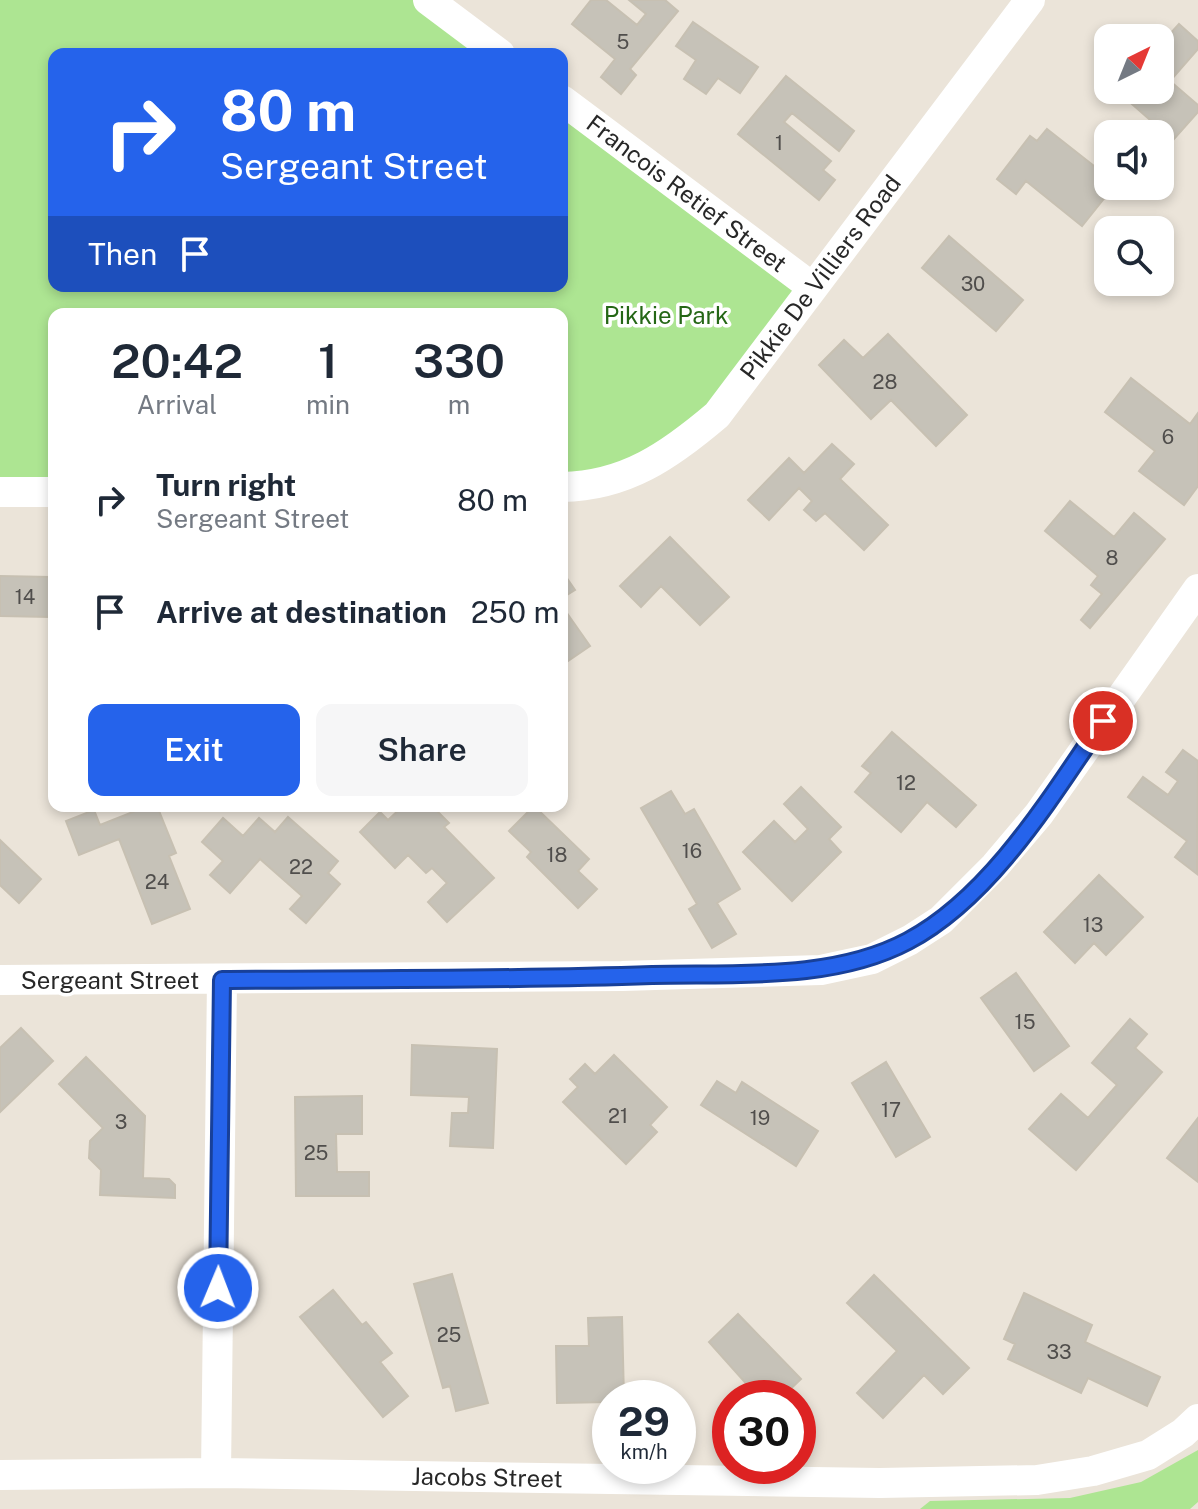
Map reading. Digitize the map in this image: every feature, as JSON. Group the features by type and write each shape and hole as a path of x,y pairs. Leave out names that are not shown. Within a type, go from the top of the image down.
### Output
{"street":[{"path":"428,0 492,48"},
{"name":"Pikkie De Villiers Road","path":"568,487 603,484 648,465 679,447 717,415 1030,0"},
{"name":"Francois Retief Street","path":"568,104 812,287"},
{"path":"0,492 48,492"},
{"name":"Sergeant Street","path":"0,980 622,976 821,970 872,959 941,920 995,866 1039,814 1198,589"},
{"path":"216,1473 222,980"},
{"name":"Jacobs Street","path":"0,1475 216,1473 880,1496 1037,1480 1093,1471 1148,1455 1183,1433 1198,1419"}],"green space":[{"name":"Pikkie Park","path":"0,0 419,0 483,48 48,48 48,292 568,292 568,111 806,289 675,454 568,480 568,308 48,308 48,486 0,486"},
{"path":"1198,1450 1198,1502 1190,1509 920,1509 930,1501 1070,1498 1141,1482"}],"building":[{"path":"591,0 606,0 637,25 646,14 629,0 665,0 678,11 630,69 636,75 621,94 601,77 615,59 572,24"},
{"path":"693,22 758,67 740,93 718,78 706,94 684,79 696,60 676,46"},
{"path":"1179,24 1198,41 1198,49 1174,76 1174,30"},
{"path":"786,76 854,131 839,151 792,113 784,122 831,161 823,170 835,180 819,200 738,134"},
{"path":"1174,84 1198,105 1198,112 1174,139 1174,120 1150,120 1132,104 1174,104"},
{"path":"1047,129 1094,166 1094,200 1103,200 1082,226 1026,181 1016,194 997,179 1030,136 1037,141"},
{"path":"949,236 1023,300 996,331 922,268"},
{"path":"888,334 967,415 936,446 891,400 871,419 819,365 844,340 863,358"},
{"path":"1131,378 1190,424 1198,413 1198,486 1184,505 1139,471 1155,451 1105,412"},
{"path":"832,444 854,464 840,479 888,525 864,550 825,513 816,521 804,510 812,501 799,488 769,520 748,500 789,458 804,473"},
{"path":"1070,501 1114,537 1134,513 1165,539 1090,628 1081,620 1102,594 1091,585 1098,576 1045,531"},
{"path":"670,537 729,597 700,625 661,586 641,607 620,586"},
{"path":"0,576 48,577 48,617 0,616"},
{"path":"568,580 575,590 568,594"},
{"path":"568,615 590,646 568,661"},
{"path":"892,732 976,805 956,827 927,802 901,832 855,792 871,773 862,766"},
{"path":"1183,750 1198,761 1197,874 1175,857 1187,841 1128,797 1143,777 1168,795 1178,781 1166,772"},
{"path":"801,787 841,827 829,839 841,852 792,901 743,852 774,821 795,842 808,829 784,804"},
{"path":"671,791 685,814 694,809 740,889 717,903 736,934 712,948 689,909 697,904 641,808"},
{"path":"95,812 100,825 133,812 159,812 176,853 169,856 190,909 152,924 119,839 79,855 66,821"},
{"path":"380,812 388,820 397,812 438,812 449,823 444,827 494,878 447,922 428,902 447,883 432,868 426,873 408,855 395,868 360,832"},
{"path":"528,812 540,812 589,859 578,871 597,889 578,908 527,857 531,852 509,831"},
{"path":"288,817 338,861 328,873 340,884 306,923 290,909 302,896 260,859 230,893 210,875 223,861 202,842 223,818 243,836 259,818 275,832"},
{"path":"0,840 41,879 19,903 0,885"},
{"path":"1099,875 1143,917 1106,955 1094,943 1075,963 1044,932"},
{"path":"1016,973 1069,1046 1034,1071 981,998"},
{"path":"1130,1019 1147,1034 1135,1048 1162,1072 1076,1170 1029,1129 1061,1094 1088,1118 1117,1085 1092,1063"},
{"path":"21,1028 53,1061 0,1112 0,1048"},
{"path":"412,1045 497,1049 493,1148 450,1146 452,1113 468,1113 469,1097 411,1095"},
{"path":"614,1055 667,1107 650,1125 657,1132 626,1164 563,1102 578,1087 570,1079 585,1064 595,1074"},
{"path":"86,1057 145,1116 143,1178 169,1179 175,1185 175,1198 100,1195 101,1170 89,1158 90,1141 103,1128 59,1084"},
{"path":"886,1062 930,1137 896,1157 852,1083"},
{"path":"717,1081 736,1093 742,1082 818,1131 796,1166 701,1105"},
{"path":"362,1096 362,1134 336,1134 337,1172 369,1172 369,1196 296,1196 295,1097"},
{"path":"1198,1118 1198,1182 1167,1158"},
{"path":"452,1274 488,1403 456,1411 450,1386 443,1388 414,1284"},
{"path":"874,1275 969,1368 943,1394 924,1375 883,1418 857,1393 897,1351 847,1303"},
{"path":"333,1290 362,1325 366,1322 392,1353 380,1362 408,1396 383,1417 300,1317"},
{"path":"1024,1293 1092,1325 1085,1342 1160,1377 1147,1406 1088,1378 1081,1393 1008,1359 1015,1344 1004,1339"},
{"path":"738,1314 801,1379 743,1380 709,1342"},
{"path":"622,1317 624,1380 592,1380 592,1402 557,1403 556,1346 589,1346 588,1318"}],"route":[{"path":"218,1288 222,980 679,975 821,970 872,959 941,920 965,898 1039,814 1103,721"}]}
